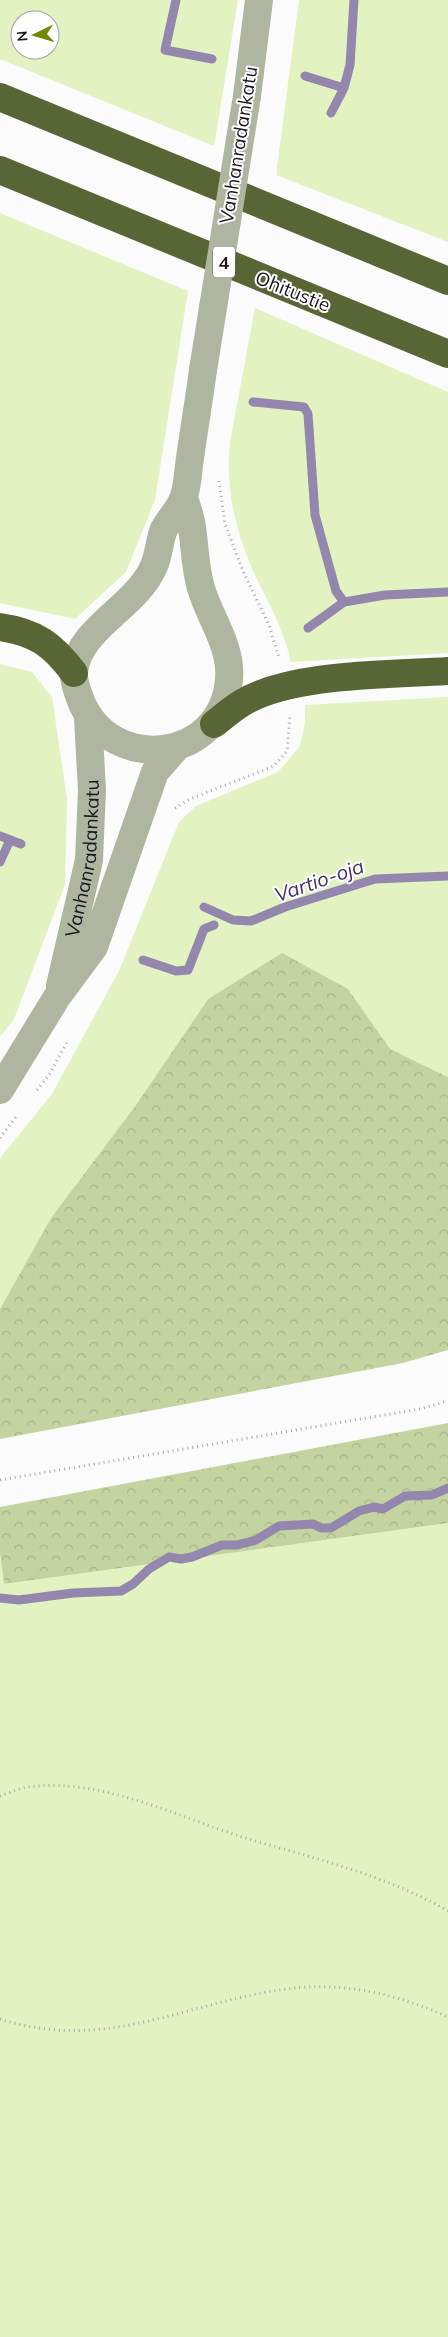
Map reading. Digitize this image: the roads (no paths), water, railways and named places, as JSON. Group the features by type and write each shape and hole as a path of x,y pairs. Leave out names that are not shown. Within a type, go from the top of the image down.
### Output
{"highway":[{"path":"0,97 448,281"},
{"name":"Ohitustie","path":"0,170 448,354"},
{"path":"0,627 42,640 58,652 74,673"},
{"path":"214,724 242,702 284,686 309,681 448,671"}],"street":[{"name":"Vanhanradankatu","path":"57,997 89,860 92,790 88,718 78,694 74,673 79,653 92,634 137,594 154,566 164,530 184,498 247,96 259,0"},
{"name":"Vanhanradankatu","path":"88,718 109,738 136,748 157,750 176,748 199,737 214,724 229,681 230,665 221,635 201,590 196,570 192,527 184,498"},
{"name":"Vanhanradankatu","path":"0,1090 57,997 94,947 155,772 176,748"}],"waterway":[{"path":"176,0 165,50 212,59"},
{"path":"331,113 344,88 350,65 354,0"},
{"path":"305,76 344,88"},
{"path":"253,402 304,407 308,414 315,515 336,591 344,602"},
{"path":"308,628 344,602 385,595 448,592"},
{"name":"Vartio-oja","path":"0,836 21,844"},
{"path":"0,862 10,840"},
{"name":"Vartio-oja","path":"204,907 233,920 251,921 285,907 375,879 448,876"},
{"path":"143,960 176,971 188,970 204,929 214,925"},
{"path":"0,1598 19,1600 73,1593 121,1591 133,1584 149,1569 169,1557 181,1559 192,1557 222,1545 237,1545 256,1540 279,1526 313,1524 321,1528 331,1528 359,1511 374,1507 383,1509 405,1496 432,1495 448,1488"}]}
